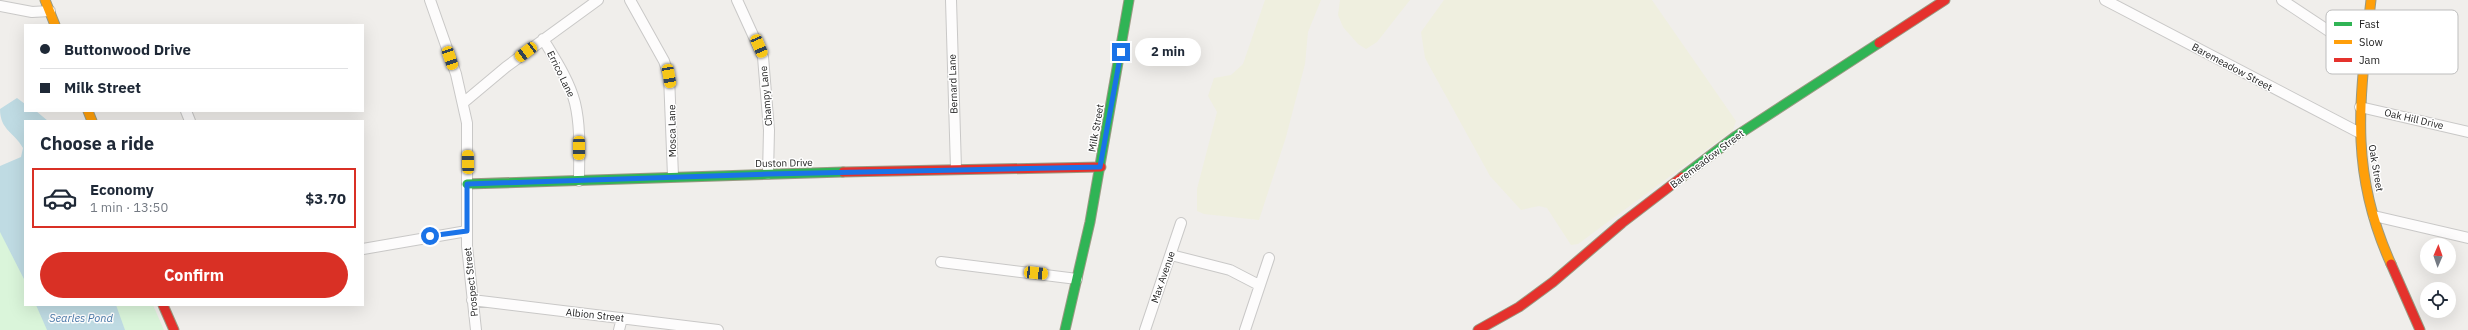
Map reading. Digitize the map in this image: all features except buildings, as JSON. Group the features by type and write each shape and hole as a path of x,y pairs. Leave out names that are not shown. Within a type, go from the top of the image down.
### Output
{"street":[{"path":"45,0 55,24"},
{"name":"Prospect Street","path":"430,0 456,74 463,103 468,143 467,231 472,300 476,330"},
{"path":"463,103 543,39 598,0"},
{"name":"Mosca Lane","path":"630,0 664,61 669,76 674,176"},
{"name":"Champy Lane","path":"737,0 763,57 769,130 768,174"},
{"name":"Bernard Lane","path":"951,0 956,169"},
{"name":"Milk Street","path":"1065,330 1100,167 1129,0"},
{"name":"Baremeadow Street","path":"1478,330 1518,307 1553,282 1622,223 1736,136 1945,0"},
{"name":"Baremeadow Street","path":"2105,0 2360,133"},
{"path":"2282,0 2326,29"},
{"name":"Oak Street","path":"2370,10 2371,0"},
{"path":"0,6 32,12 50,11"},
{"name":"Errico Lane","path":"543,39 568,84 575,102 578,122 579,181"},
{"name":"Oak Street","path":"2363,74 2360,107 2360,133 2366,178 2374,216 2381,240 2414,312 2420,330"},
{"name":"Oak Hill Drive","path":"2360,107 2468,132"},
{"name":"Duston Drive","path":"467,184 579,181 674,176 1100,167"},
{"path":"2374,216 2468,238"},
{"name":"Max Avenue","path":"1145,330 1181,223"},
{"path":"364,249 467,231"},
{"path":"1171,255 1230,270 1259,285"},
{"path":"1245,330 1269,258"},
{"path":"941,262 1077,279"},
{"name":"Albion Street","path":"472,300 718,330"},
{"path":"163,306 174,330"},
{"path":"619,330 622,318"}],"green space":[{"path":"1265,0 1321,0 1308,32 1305,64 1286,137 1259,220 1204,214 1197,211 1197,189 1217,112 1208,96 1214,78 1231,75 1243,64"},
{"path":"1340,0 1410,0 1377,42 1366,49 1358,44 1343,27 1338,15"},
{"path":"1444,0 1652,0 1736,121 1733,130 1578,244 1571,245 1547,208 1539,206 1521,210 1490,176 1425,58 1421,32"},
{"path":"24,166 24,306 153,306 164,330 0,330 0,178"}],"water":[{"path":"17,98 24,103 24,112 37,112 47,120 24,120 24,279 0,232 0,166 21,157 23,148 2,122 0,109"},
{"name":"Searles Pond","path":"36,306 116,306 125,330 47,330"}],"traffic: fast":[{"path":"1065,330 1090,222 1129,0"},
{"path":"1682,177 1736,136 1879,43"},
{"path":"467,184 843,172"}],"traffic: slow":[{"path":"45,0 55,24"},
{"path":"2370,10 2371,0"},
{"path":"2363,74 2361,133 2363,165 2368,196 2377,229 2391,264"},
{"path":"88,112 92,120"}],"traffic: jam":[{"path":"1879,43 1945,0"},
{"path":"843,172 1101,167"},
{"path":"1478,330 1519,307 1553,282 1622,223 1682,177"},
{"path":"2391,264 2420,330"},
{"path":"163,306 174,330"}],"route":[{"path":"430,236 467,231 467,184 504,185 674,176 815,174 904,170 1043,167 1100,167 1121,52"}]}
